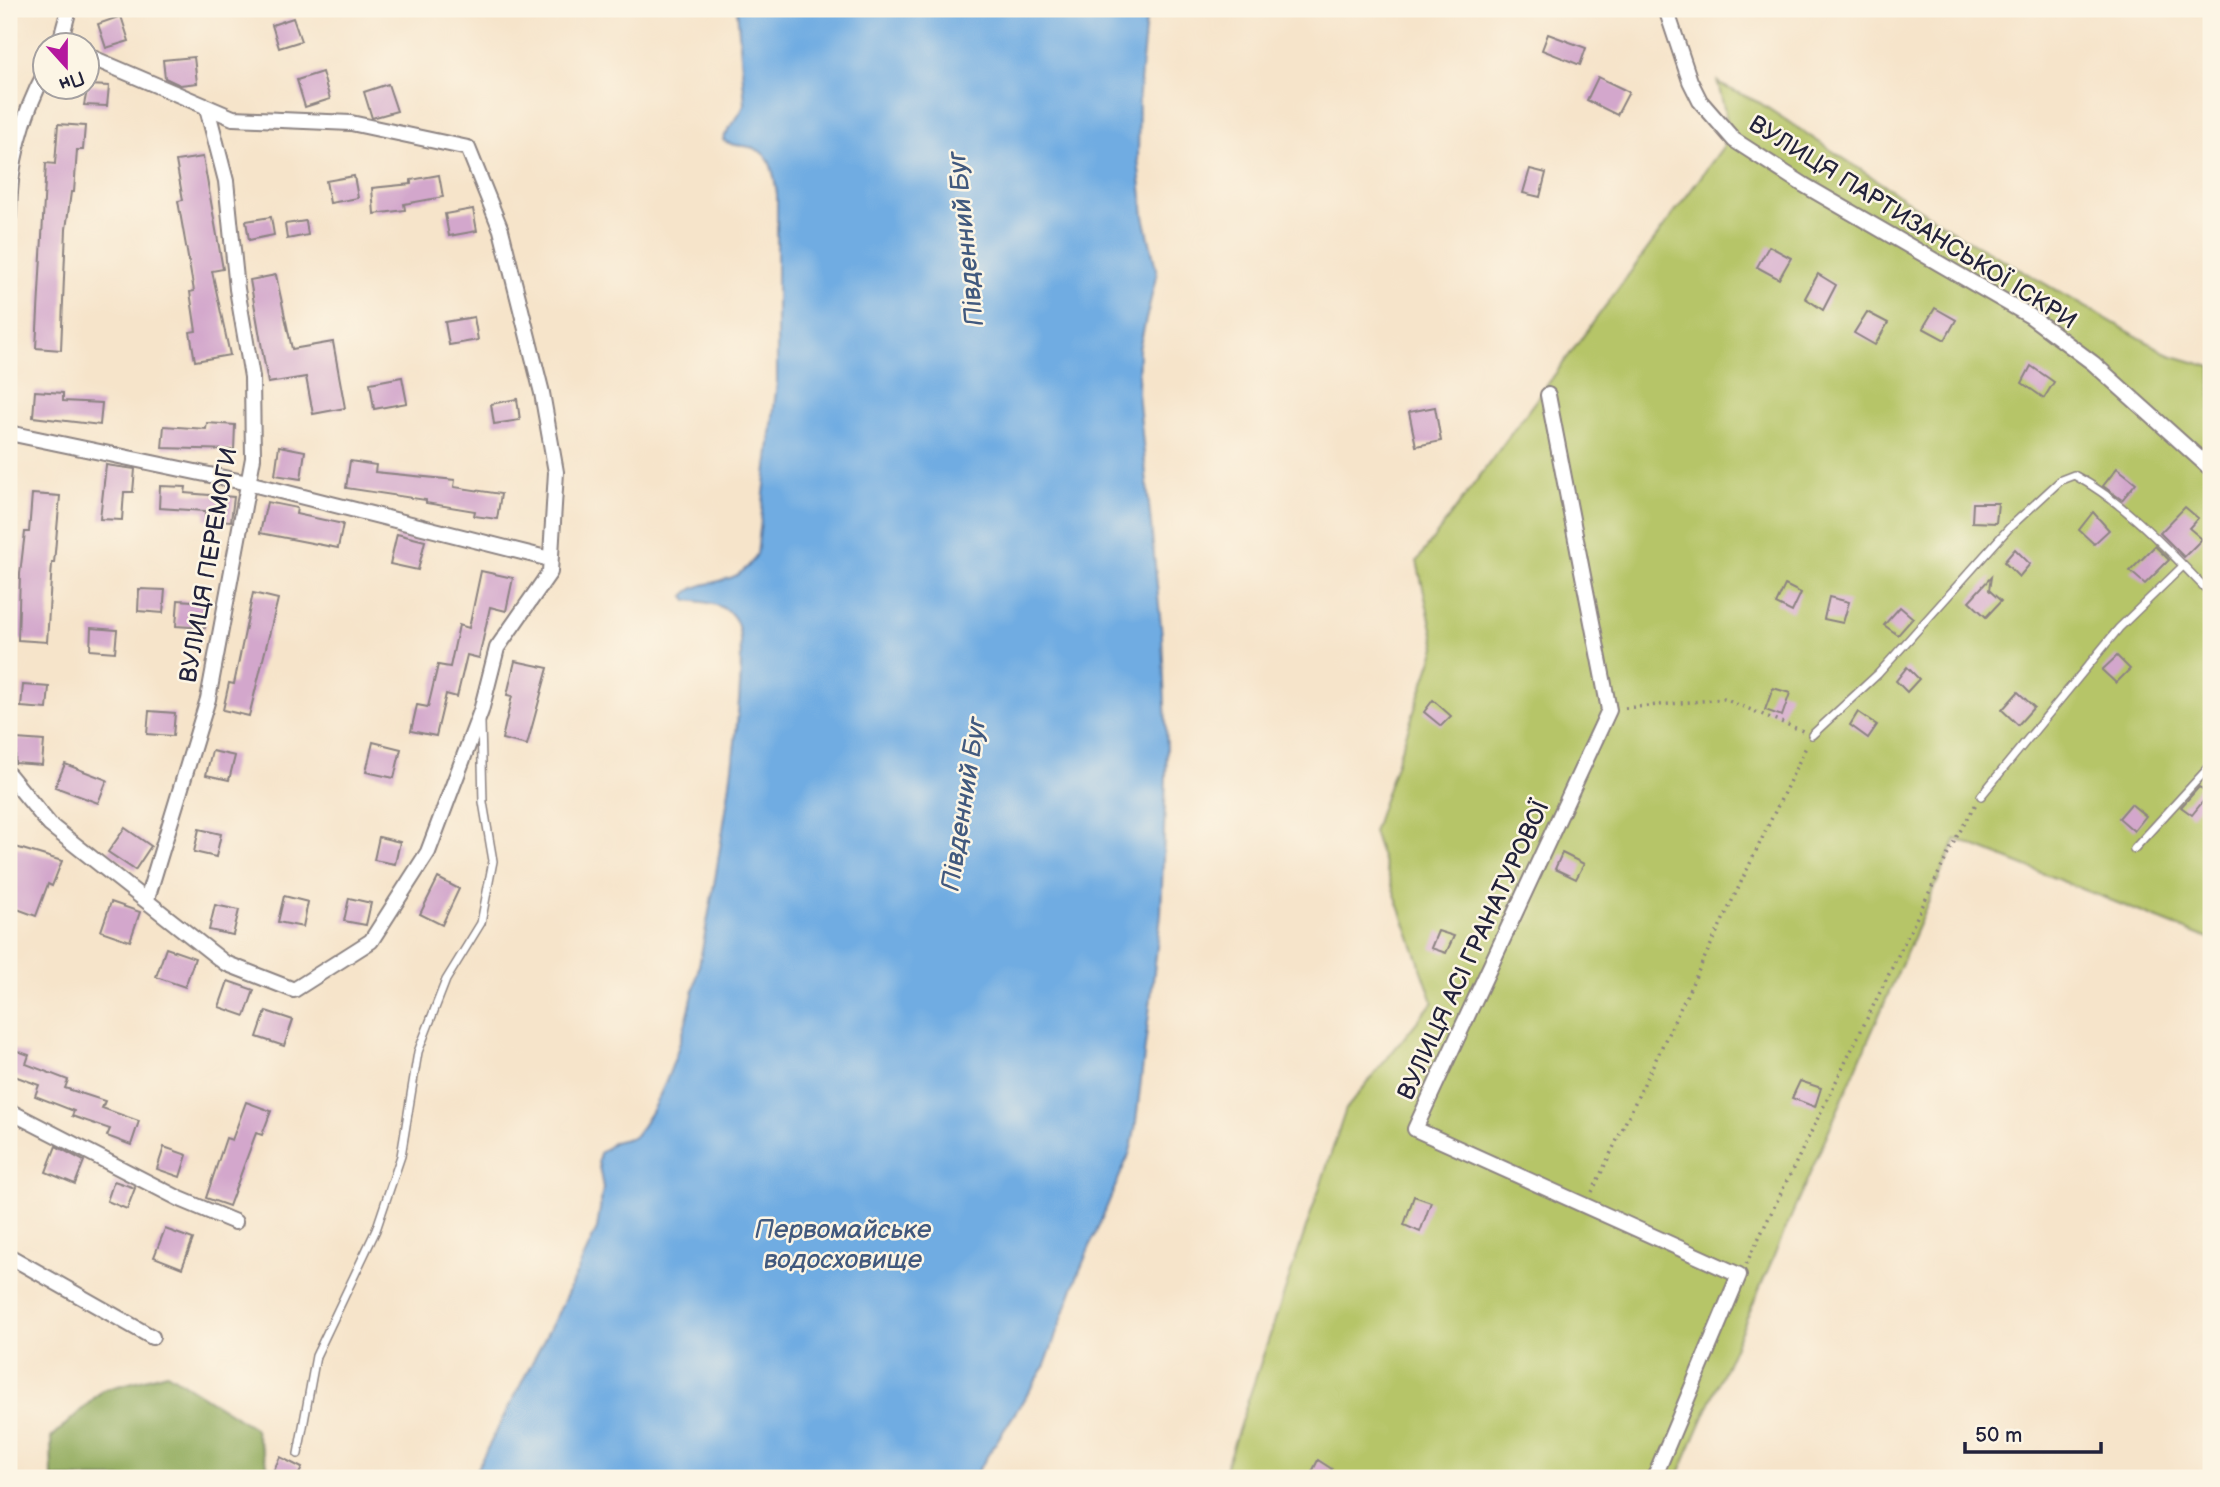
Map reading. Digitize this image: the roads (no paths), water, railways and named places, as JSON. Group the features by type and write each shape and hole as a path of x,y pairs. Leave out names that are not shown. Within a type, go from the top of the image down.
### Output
{"street":[{"path":"65,32 69,9"},
{"name":"ВУЛИЦЯ ПАРТИЗАНСЬКОЇ ІСКРИ","path":"1666,9 1690,82 1700,100 1734,141 1804,185 2030,316 2093,363 2211,469"},
{"path":"9,775 50,825 225,962 294,990 371,942 428,852 481,710 497,648 550,572 556,472 542,393 501,230 468,148 351,123 233,118 102,62"},
{"path":"9,216 9,176 32,97"},
{"name":"ВУЛИЦЯ ПЕРЕМОГИ","path":"147,899 208,699 253,458 252,377 237,289 226,181 207,108"},
{"name":"ВУЛИЦЯ АСІ ГРАНАТУРОВОЇ","path":"1548,395 1609,710 1415,1129 1739,1275 1654,1478"},
{"path":"9,433 248,483 550,559"},
{"path":"9,1111 180,1199 235,1222"},
{"path":"9,1256 152,1336"}],"lane":[{"path":"1812,735 1878,674 2009,528 2061,480 2074,475 2089,483 2211,594"},
{"path":"1981,796 2119,628 2183,566"},
{"path":"298,1454 316,1356 376,1230 401,1156 418,1052 446,980 481,923 493,861 483,802 481,710"},
{"path":"2134,849 2211,765"}],"water":[{"name":"Первомайське водосховище","path":"737,9 1147,9 1139,93 1138,159 1144,216 1157,273 1139,349 1138,393 1162,636 1167,749 1161,914 1135,1130 1130,1152 1077,1277 1044,1368 973,1478 472,1478 560,1309 597,1229 603,1188 598,1161 600,1153 614,1142 634,1137 652,1111 666,1082 686,1022 704,941 726,814 740,690 740,645 735,619 731,614 720,606 687,600 684,596 700,586 740,573 757,554 777,382 777,194 774,177 770,162 761,152 723,140 745,103"}],"water label":[{"name":"Південний Буг","path":"965,239"},
{"name":"Південний Буг","path":"963,804"}]}
